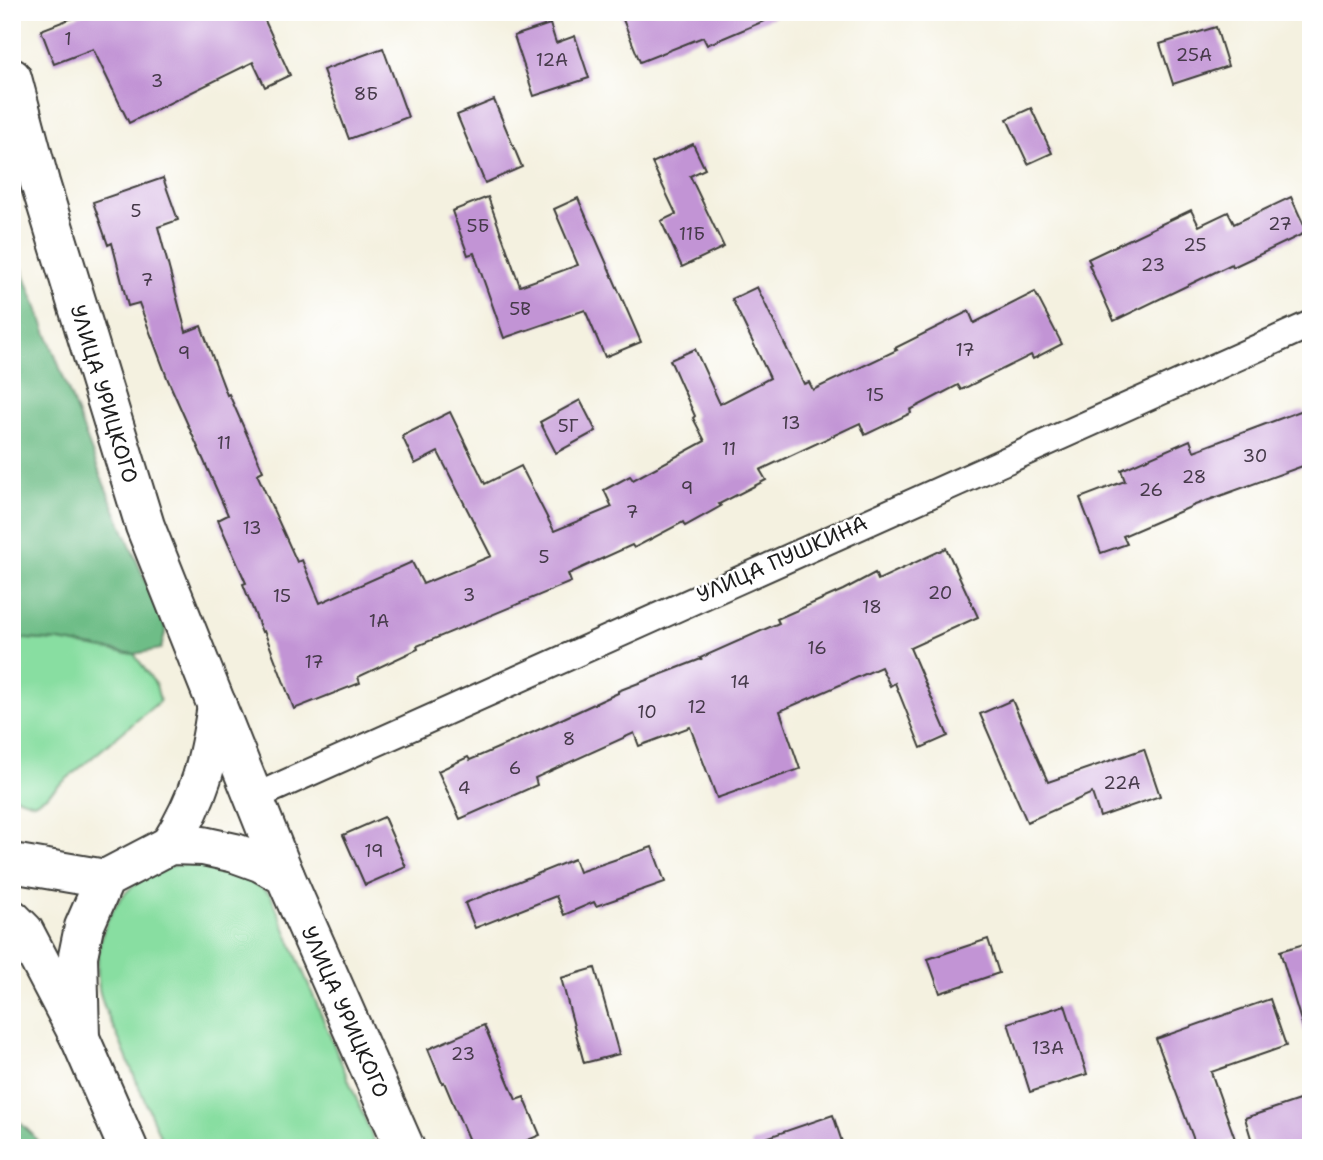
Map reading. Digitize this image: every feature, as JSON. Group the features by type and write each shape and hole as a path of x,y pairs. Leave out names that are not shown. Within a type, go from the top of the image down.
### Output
{"main road":[{"name":"УЛИЦА УРИЦКОГО","path":"12,78 40,183 125,468 145,526 285,876 405,1148"},
{"path":"170,845 187,817 200,786 210,753 217,703"},
{"path":"12,863 105,879 170,845 203,846 260,862 285,876"},
{"path":"80,1038 78,956 84,927 105,879"},
{"path":"12,919 24,931 80,1038 128,1148"}],"street":[{"name":"УЛИЦА ПУШКИНА","path":"255,797 1311,324"}],"green space":[{"path":"12,242 104,484 166,629 161,649 134,654 59,641 12,638"},
{"path":"12,638 59,641 134,654 156,685 160,701 45,797 34,803 12,796"},
{"path":"192,863 233,874 252,882 271,895 377,1148 165,1148 105,1009 100,995 97,965 100,942 107,922 117,903 131,887 149,875 169,867"},
{"path":"12,1115 33,1135 42,1148 12,1148"}],"building":[{"path":"88,12 261,12 290,75 265,87 253,62 129,123 93,49 54,64 41,30"},
{"path":"620,12 783,13 707,45 703,37 640,62"},
{"path":"550,24 556,43 575,36 589,78 534,96 514,36"},
{"path":"1216,27 1228,66 1173,84 1160,44"},
{"path":"383,48 408,117 349,139 323,70"},
{"path":"494,100 522,167 485,183 457,115"},
{"path":"1031,108 1052,153 1028,164 1007,119"},
{"path":"693,144 705,169 690,176 724,247 682,267 661,221 676,214 652,163"},
{"path":"163,178 178,220 158,227 186,332 201,326 227,395 229,394 263,471 257,474 297,562 302,560 320,603 412,562 423,584 491,556 438,452 415,464 402,436 450,412 485,484 521,466 554,531 612,507 604,490 630,476 633,480 705,441 670,360 695,349 720,404 770,378 732,299 757,287 804,384 809,382 813,390 897,350 895,348 969,311 974,323 1035,292 1062,344 1033,359 1031,355 961,390 958,385 910,410 911,413 865,435 860,423 760,470 766,480 719,504 721,506 685,526 683,522 634,548 632,545 568,574 571,582 417,646 418,649 358,677 360,683 294,709 243,584 246,583 218,520 228,515 168,380 139,303 128,306 112,243 108,245 93,202"},
{"path":"488,197 520,286 578,265 554,209 578,198 641,342 605,357 585,310 504,338 474,253 468,255 452,211"},
{"path":"1291,197 1307,232 1233,267 1232,264 1114,321 1088,259 1191,210 1199,226 1228,212 1234,224"},
{"path":"580,400 596,431 556,453 540,422"},
{"path":"1303,410 1311,427 1311,463 1195,505 1123,536 1127,544 1101,553 1080,498 1125,481 1121,470 1190,440 1194,451"},
{"path":"946,548 978,617 910,648 948,736 921,748 895,683 890,686 881,667 780,711 800,769 717,798 690,727 639,746 634,733 535,778 537,785 460,819 438,771 514,741 618,691 701,659 779,623 777,619 875,573 878,580"},
{"path":"1012,700 1048,782 1144,749 1160,796 1100,817 1092,793 1027,822 980,714"},
{"path":"384,817 406,867 365,885 343,835"},
{"path":"652,847 665,882 596,906 594,902 564,915 556,896 475,928 465,903 574,859 579,872"},
{"path":"988,939 999,973 940,993 928,959"},
{"path":"1311,942 1311,1030 1304,1031 1280,951"},
{"path":"595,968 619,1054 584,1063 561,978"},
{"path":"1270,999 1286,1046 1211,1072 1235,1139 1213,1148 1197,1148 1156,1039"},
{"path":"1065,1005 1087,1074 1030,1092 1008,1023"},
{"path":"484,1025 516,1100 524,1097 540,1135 509,1148 472,1148 428,1049"},
{"path":"1305,1098 1311,1114 1311,1148 1254,1148 1245,1118"},
{"path":"833,1115 844,1148 752,1148 751,1143"}]}
